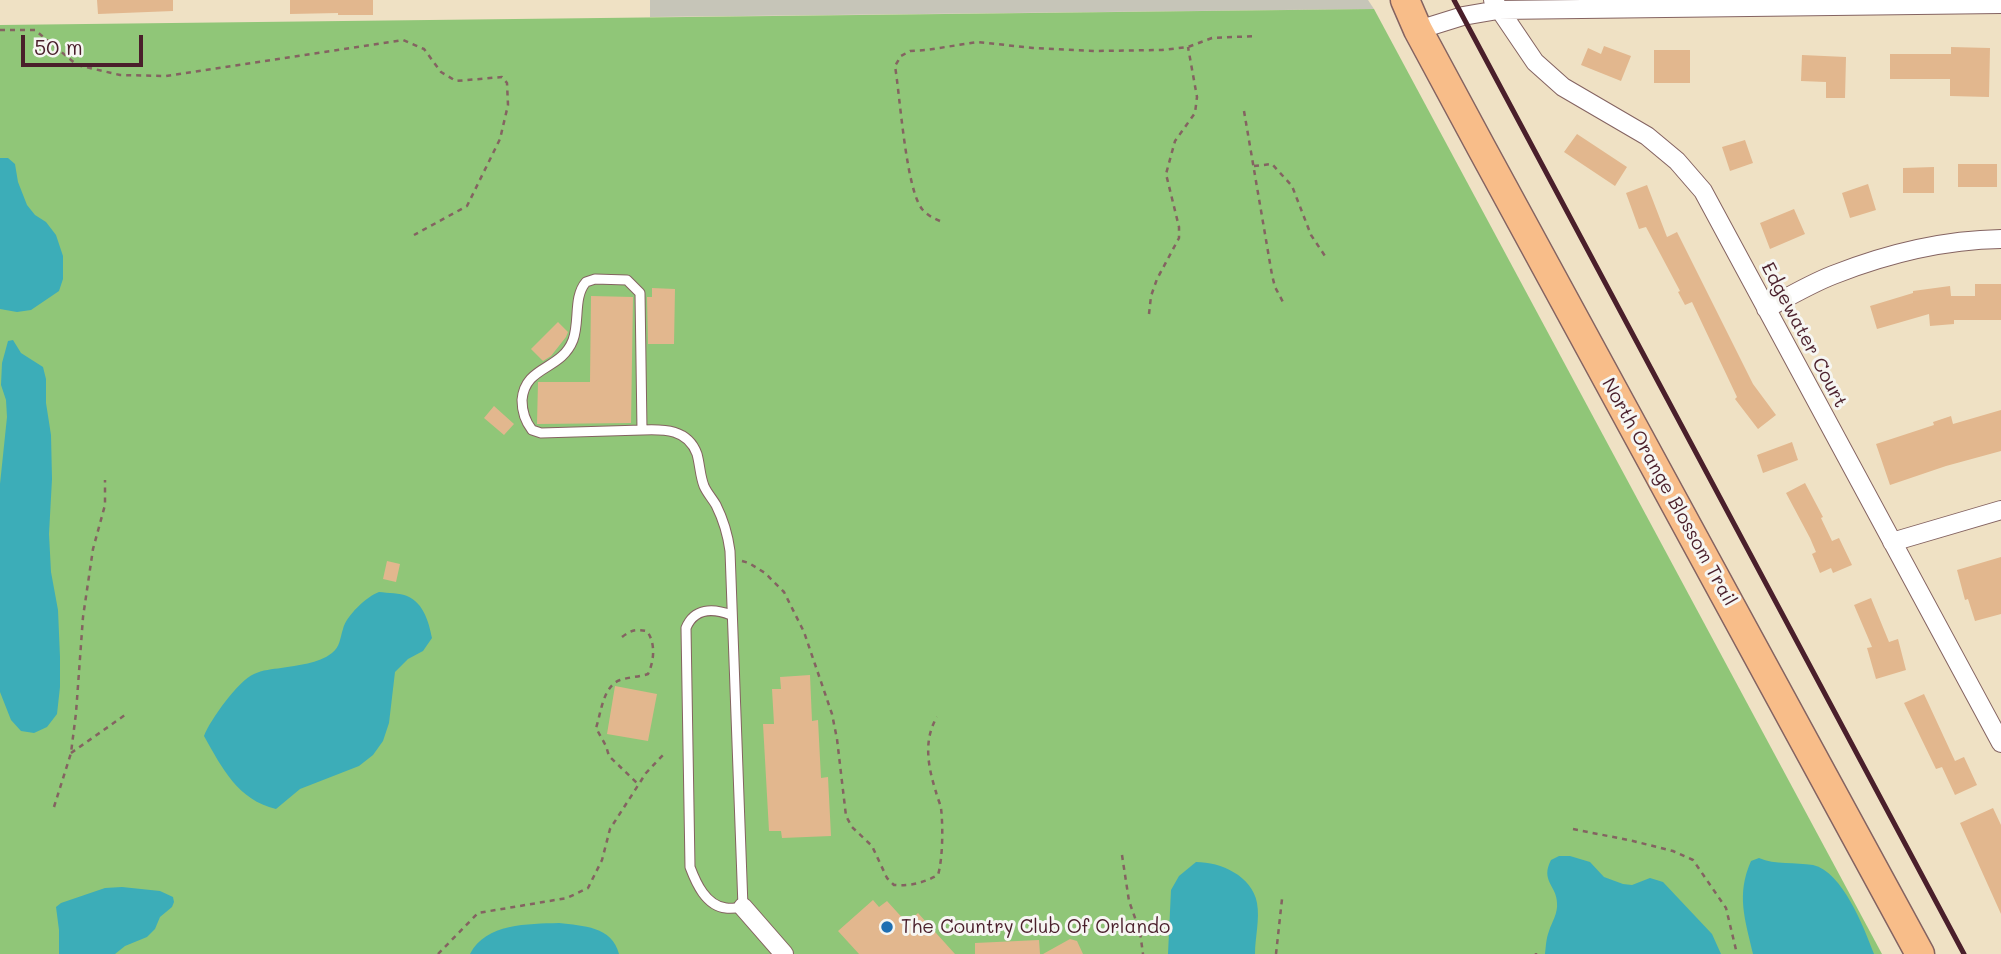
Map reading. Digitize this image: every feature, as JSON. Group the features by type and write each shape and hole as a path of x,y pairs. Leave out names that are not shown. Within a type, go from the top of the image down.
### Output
{"main road":[{"name":"North Orange Blossom Trail","path":"1395,0 1418,30"},
{"name":"North Orange Blossom Trail","path":"1405,0 1418,30 1920,954"}],"street":[{"path":"1418,30 1495,5 1907,2 2001,4"},
{"name":"Edgewater Court","path":"1495,5 1535,62 1563,87 1647,136 1677,160 1703,191 2001,743"},
{"path":"1766,309 1831,275 1895,254 1968,239 2001,239"},
{"path":"1892,542 2001,510"},
{"path":"743,907 784,954"}],"lane":[{"path":"642,430 640,293 627,281 595,279 586,282 580,293 574,337 569,348 557,361 526,383 522,400 524,416 532,430 541,433 642,430 666,429 681,435 696,451 705,489 716,505 727,535 730,559 743,907 723,909 710,901 695,881 690,867 686,628 689,619 704,610 731,615"}],"path":[{"path":"0,30 35,30 77,65 120,75 166,76 402,40 424,49 441,72 456,81 502,77 507,83 508,104 499,139 467,206 414,235"},
{"path":"940,222 922,209 915,195 895,66 901,56 910,51 978,42 1094,51 1162,50 1188,47 1212,38 1256,36"},
{"path":"1149,314 1157,279 1179,238 1179,227 1166,174 1175,141 1195,113 1197,97 1188,47"},
{"path":"1244,110 1272,275 1284,304"},
{"path":"1254,166 1272,164 1292,186 1311,234 1327,259"},
{"path":"54,807 71,753 83,617 93,549 105,505 105,480"},
{"path":"730,559 749,563 765,573 784,593 799,622 832,714 846,816 852,827 872,846 887,878 894,885 912,886 928,880 938,874 941,863 941,807 929,765 928,743 931,727 937,716"},
{"path":"622,637 638,629 647,631 652,638 653,662 648,674 619,680 608,689 596,729 609,756 639,785"},
{"path":"71,753 125,715"},
{"path":"438,954 478,913 567,898 588,888 602,860 610,829 646,773 663,755"},
{"path":"1573,829 1673,851 1692,860 1726,908 1737,954"},
{"path":"1122,855 1129,901 1140,932 1143,954"},
{"path":"1276,954 1282,899"}],"shaded area":[{"path":"650,0 1368,0 1374,9 650,17"}],"green space":[{"name":"The Country Club Of Orlando","path":"1374,9 1882,954 0,954 0,25"}],"water":[{"path":"0,158 8,158 15,164 18,182 27,205 56,235 63,256 63,279 59,291 31,310 17,312 0,309"},
{"path":"13,340 21,353 43,367 51,435 49,534 51,572 58,610 60,687 57,714 47,727 34,733 21,731 11,720 0,692 0,484 7,417 6,400 1,385 2,363 8,341"},
{"path":"379,592 401,594 418,603 425,614 432,638 423,651 408,659 395,672 389,723 383,741 373,755 359,766 300,789 276,809 263,805 232,781 218,760 204,736 212,720 233,692 254,674 314,662 335,651 345,624 353,613"},
{"path":"1559,856 1590,862 1604,877 1623,884 1632,885 1650,878 1663,882 1712,934 1721,954 1545,954 1547,937 1557,907 1547,873 1551,860"},
{"path":"1759,858 1813,865 1834,878 1851,902 1874,954 1753,954 1743,896 1746,873 1751,861"},
{"path":"1196,862 1225,868 1249,885 1258,909 1255,954 1168,954 1171,890 1179,876"},
{"path":"105,888 160,891 173,897 174,902 147,937 125,946 115,954 59,954 56,907"},
{"path":"559,923 587,927 603,933 610,938 619,954 470,954 486,936 497,931 521,925"}],"building":[{"path":"97,0 173,0 173,11 98,14"},
{"path":"290,0 373,0 373,15 290,14"},
{"path":"1604,46 1631,56 1621,81 1581,65 1588,48 1601,54"},
{"path":"1951,47 1990,48 1989,97 1950,96 1950,79 1890,79 1890,54 1951,54"},
{"path":"1654,50 1690,50 1690,83 1654,83"},
{"path":"1802,55 1846,57 1845,98 1826,98 1826,82 1801,81"},
{"path":"1577,134 1627,167 1615,186 1564,152"},
{"path":"1745,140 1753,163 1730,171 1722,147"},
{"path":"1958,164 1997,164 1997,187 1958,187"},
{"path":"1934,167 1934,193 1903,193 1903,168"},
{"path":"1868,184 1876,210 1850,218 1842,193"},
{"path":"1647,185 1667,237 1677,232 1753,384 1776,415 1758,429 1735,399 1737,397 1692,302 1685,305 1646,227 1639,229 1626,193"},
{"path":"1794,209 1805,234 1770,249 1760,223"},
{"path":"1975,284 2001,284 2001,320 1954,320 1954,324 1930,326 1929,314 1877,329 1870,306 1913,291 1950,286 1951,296 1975,296"},
{"path":"652,288 675,289 674,344 648,344 647,297 652,297"},
{"path":"591,296 633,297 631,423 537,424 538,382 590,382"},
{"path":"558,322 568,332 551,356 543,361 531,349"},
{"path":"494,406 514,424 504,435 484,418"},
{"path":"2001,410 2001,451 1890,485 1876,444 1934,425 1933,422 1951,416 1953,424"},
{"path":"1792,442 1798,460 1763,473 1757,455"},
{"path":"1805,483 1832,541 1839,538 1852,565 1833,573 1831,568 1820,573 1812,554 1816,552 1786,493"},
{"path":"2001,557 2001,614 1975,621 1968,599 1965,600 1957,570"},
{"path":"387,561 400,564 396,582 383,579"},
{"path":"1871,598 1889,642 1898,639 1906,670 1876,679 1867,648 1872,647 1854,605"},
{"path":"810,675 812,721 818,720 821,778 828,777 831,836 782,838 781,831 769,831 763,724 774,724 772,689 781,689 780,677"},
{"path":"615,686 657,694 648,741 607,734"},
{"path":"1924,694 1955,761 1964,757 1977,785 1955,795 1942,767 1936,769 1904,703"},
{"path":"1993,808 2001,825 2001,914 1960,823"},
{"name":"The Country Club Of Orlando","path":"873,900 879,907 887,901 907,923 918,913 955,954 859,954 838,931"},
{"path":"1070,939 1077,941 1083,954 1043,954"},
{"path":"1039,940 1040,954 975,954 975,943"}],"railway":[{"path":"1454,0 1964,954"}],"place":[{"name":"The Country Club Of Orlando","path":"887,927"}]}
